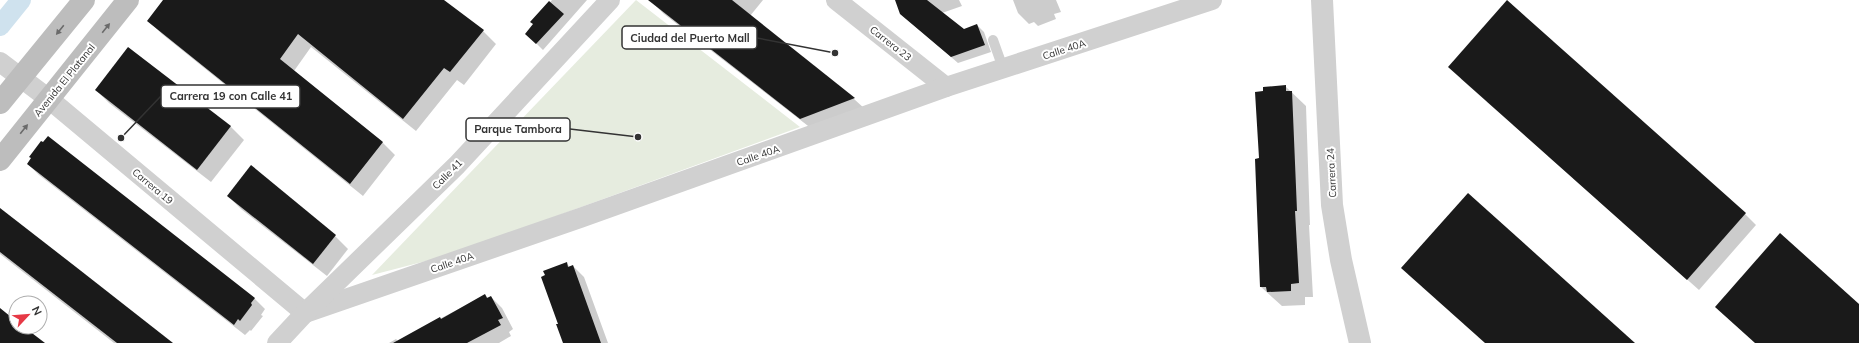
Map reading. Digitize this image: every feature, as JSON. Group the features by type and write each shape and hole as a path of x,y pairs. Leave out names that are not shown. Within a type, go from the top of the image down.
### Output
{"main road":[{"path":"0,103 10,69 84,0"},
{"name":"Avenida El Platanal","path":"0,160 128,0"}],"street":[{"name":"Calle 41","path":"277,343 305,313 457,165 610,0"},
{"name":"Carrera 23","path":"836,0 946,87"},
{"name":"Calle 40A","path":"305,313 602,210 946,87 1212,0"},
{"name":"Carrera 24","path":"1322,0 1332,205 1341,260 1360,343"},
{"name":"Carrera 19","path":"10,69 49,99 305,313"}],"lane":[{"path":"993,40 1003,68"}],"shaded area":[{"path":"636,0 800,127 453,254 372,275"}],"building":[{"path":"163,0 444,0 484,30 450,72 444,68 403,119 298,34 280,59 383,142 350,184 147,21"},
{"path":"648,0 732,0 855,98 800,119"},
{"path":"895,0 927,0 964,29 977,24 985,45 951,57 900,14"},
{"path":"1507,0 1746,213 1687,280 1448,67"},
{"path":"549,1 564,14 536,44 525,34 533,24 530,22"},
{"path":"128,47 231,126 197,170 95,90"},
{"path":"1286,85 1286,91 1292,91 1297,211 1295,211 1299,283 1291,284 1291,291 1267,292 1266,287 1260,287 1255,159 1259,158 1255,92 1263,91 1263,87"},
{"path":"48,136 255,298 251,303 252,305 240,321 238,319 234,325 27,164 31,158 29,157 41,141 43,142"},
{"path":"251,165 336,235 313,264 227,196"},
{"path":"1468,193 1635,343 1485,343 1401,268"},
{"path":"0,208 173,343 117,343 0,252"},
{"path":"1780,233 1859,304 1859,343 1755,343 1715,307"},
{"path":"567,262 568,267 573,265 601,343 563,343 556,324 558,324 541,277 545,275 543,271"},
{"path":"485,294 487,298 491,296 503,318 498,320 501,325 467,343 393,343 440,317 441,319"},
{"path":"0,308 8,314 8,335 34,335 45,343 0,343"}],"waterway":[{"path":"0,26 21,0"}],"place":[{"name":"Ciudad del Puerto Mall","path":"835,53"},
{"name":"Parque Tambora","path":"638,137"},
{"name":"Carrera 19 con Calle 41","path":"121,138"}]}
